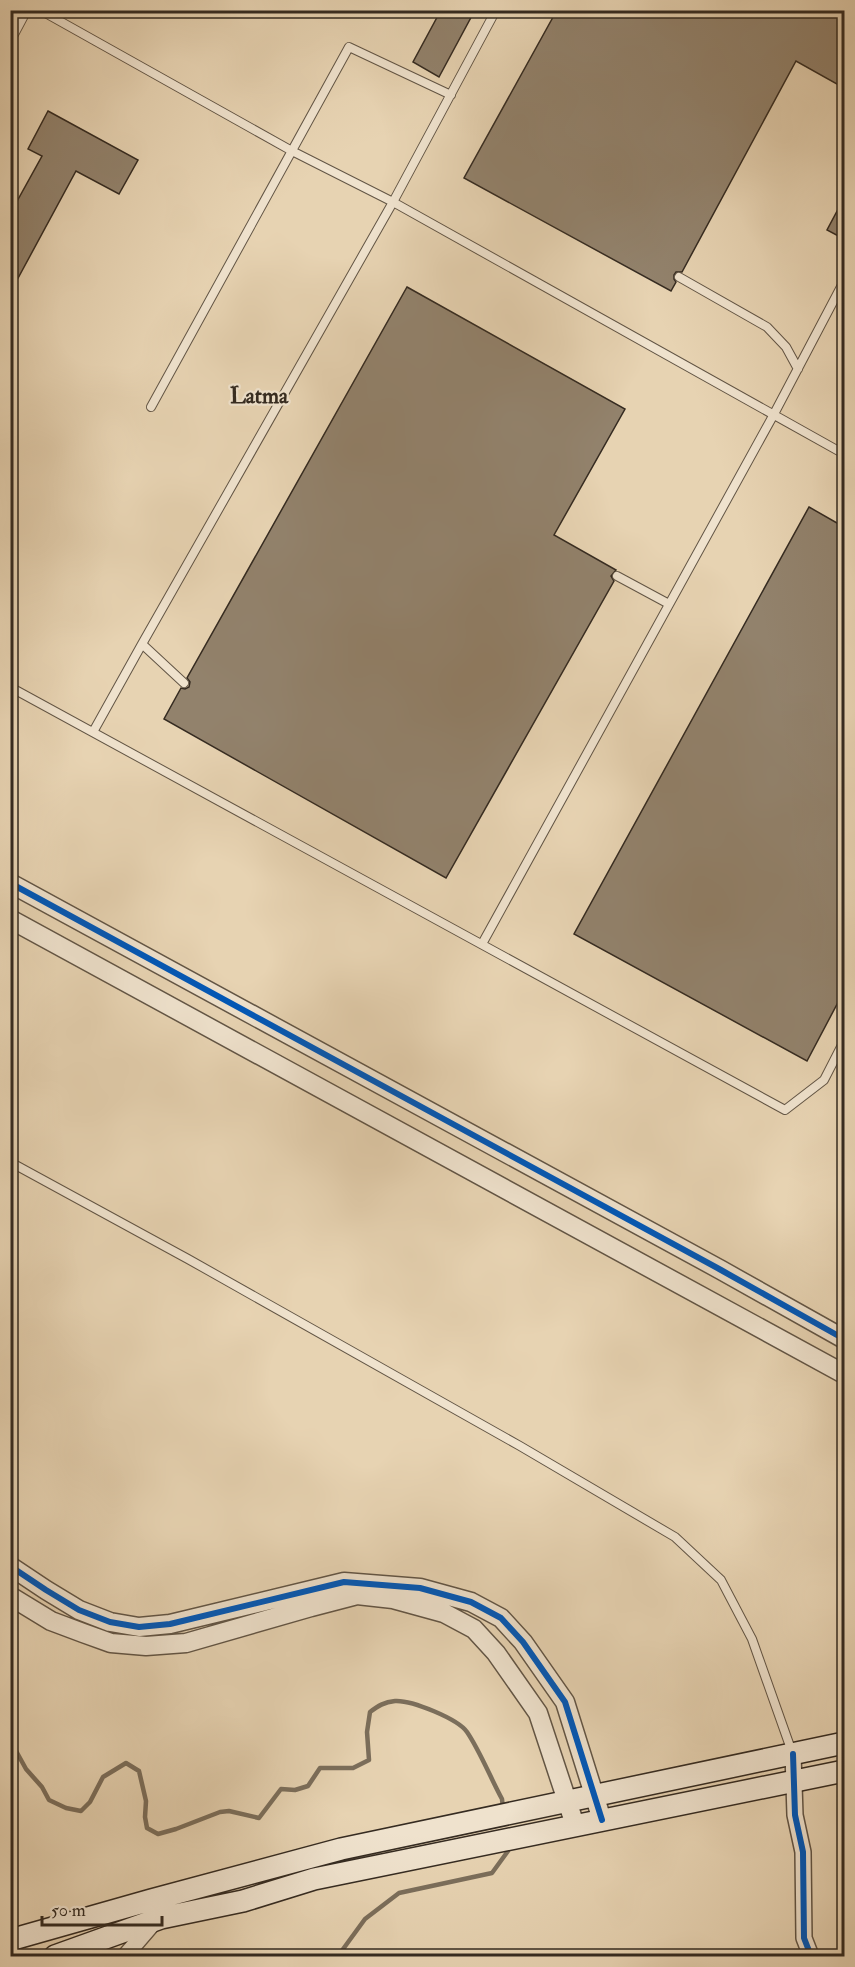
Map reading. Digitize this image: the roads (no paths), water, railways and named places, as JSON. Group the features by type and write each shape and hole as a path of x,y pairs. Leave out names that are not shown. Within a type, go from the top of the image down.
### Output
{"main road":[{"path":"10,1940 340,1849 844,1743"},
{"path":"55,1956 156,1920 243,1901 347,1871 844,1771"}],"street":[{"path":"10,883 844,1339"},
{"path":"10,919 844,1374"},
{"path":"10,1566 78,1610 110,1622 139,1627 170,1623 344,1582 420,1588 471,1602 501,1618 523,1642 565,1702 602,1820"},
{"path":"10,1596 51,1621 83,1633 111,1643 146,1646 186,1642 357,1595 393,1599 444,1613 474,1629 496,1653 538,1713 575,1825"},
{"path":"793,1754 795,1815 803,1852 804,1938 811,1956"},
{"path":"125,1956 156,1920"}],"lane":[{"path":"10,42 27,10"},
{"path":"40,10 292,151 393,202 844,454"},
{"path":"93,732 393,202 496,10"},
{"path":"151,407 349,46 451,95"},
{"path":"679,277 767,327 786,347 798,369"},
{"path":"482,944 774,414 844,281"},
{"path":"617,576 669,604"},
{"path":"142,644 184,683"},
{"path":"10,687 785,1110 824,1080 844,1041"},
{"path":"10,1162 188,1259 520,1446 675,1538 721,1580 752,1639 793,1754"}],"waterway":[{"path":"10,1740 26,1769 42,1787 49,1800 66,1808 81,1811 90,1802 103,1777 126,1763 139,1771 146,1801 147,1828 158,1834 220,1812 229,1811 259,1818 281,1789 295,1790 308,1786 320,1768 353,1768 369,1760 367,1732 370,1712 388,1702 403,1702 445,1716 467,1732 502,1799 503,1809"},
{"path":"338,1956 365,1919 399,1893 492,1873 508,1851 508,1847"}],"district":[{"name":"Latma","path":"259,395"}]}
